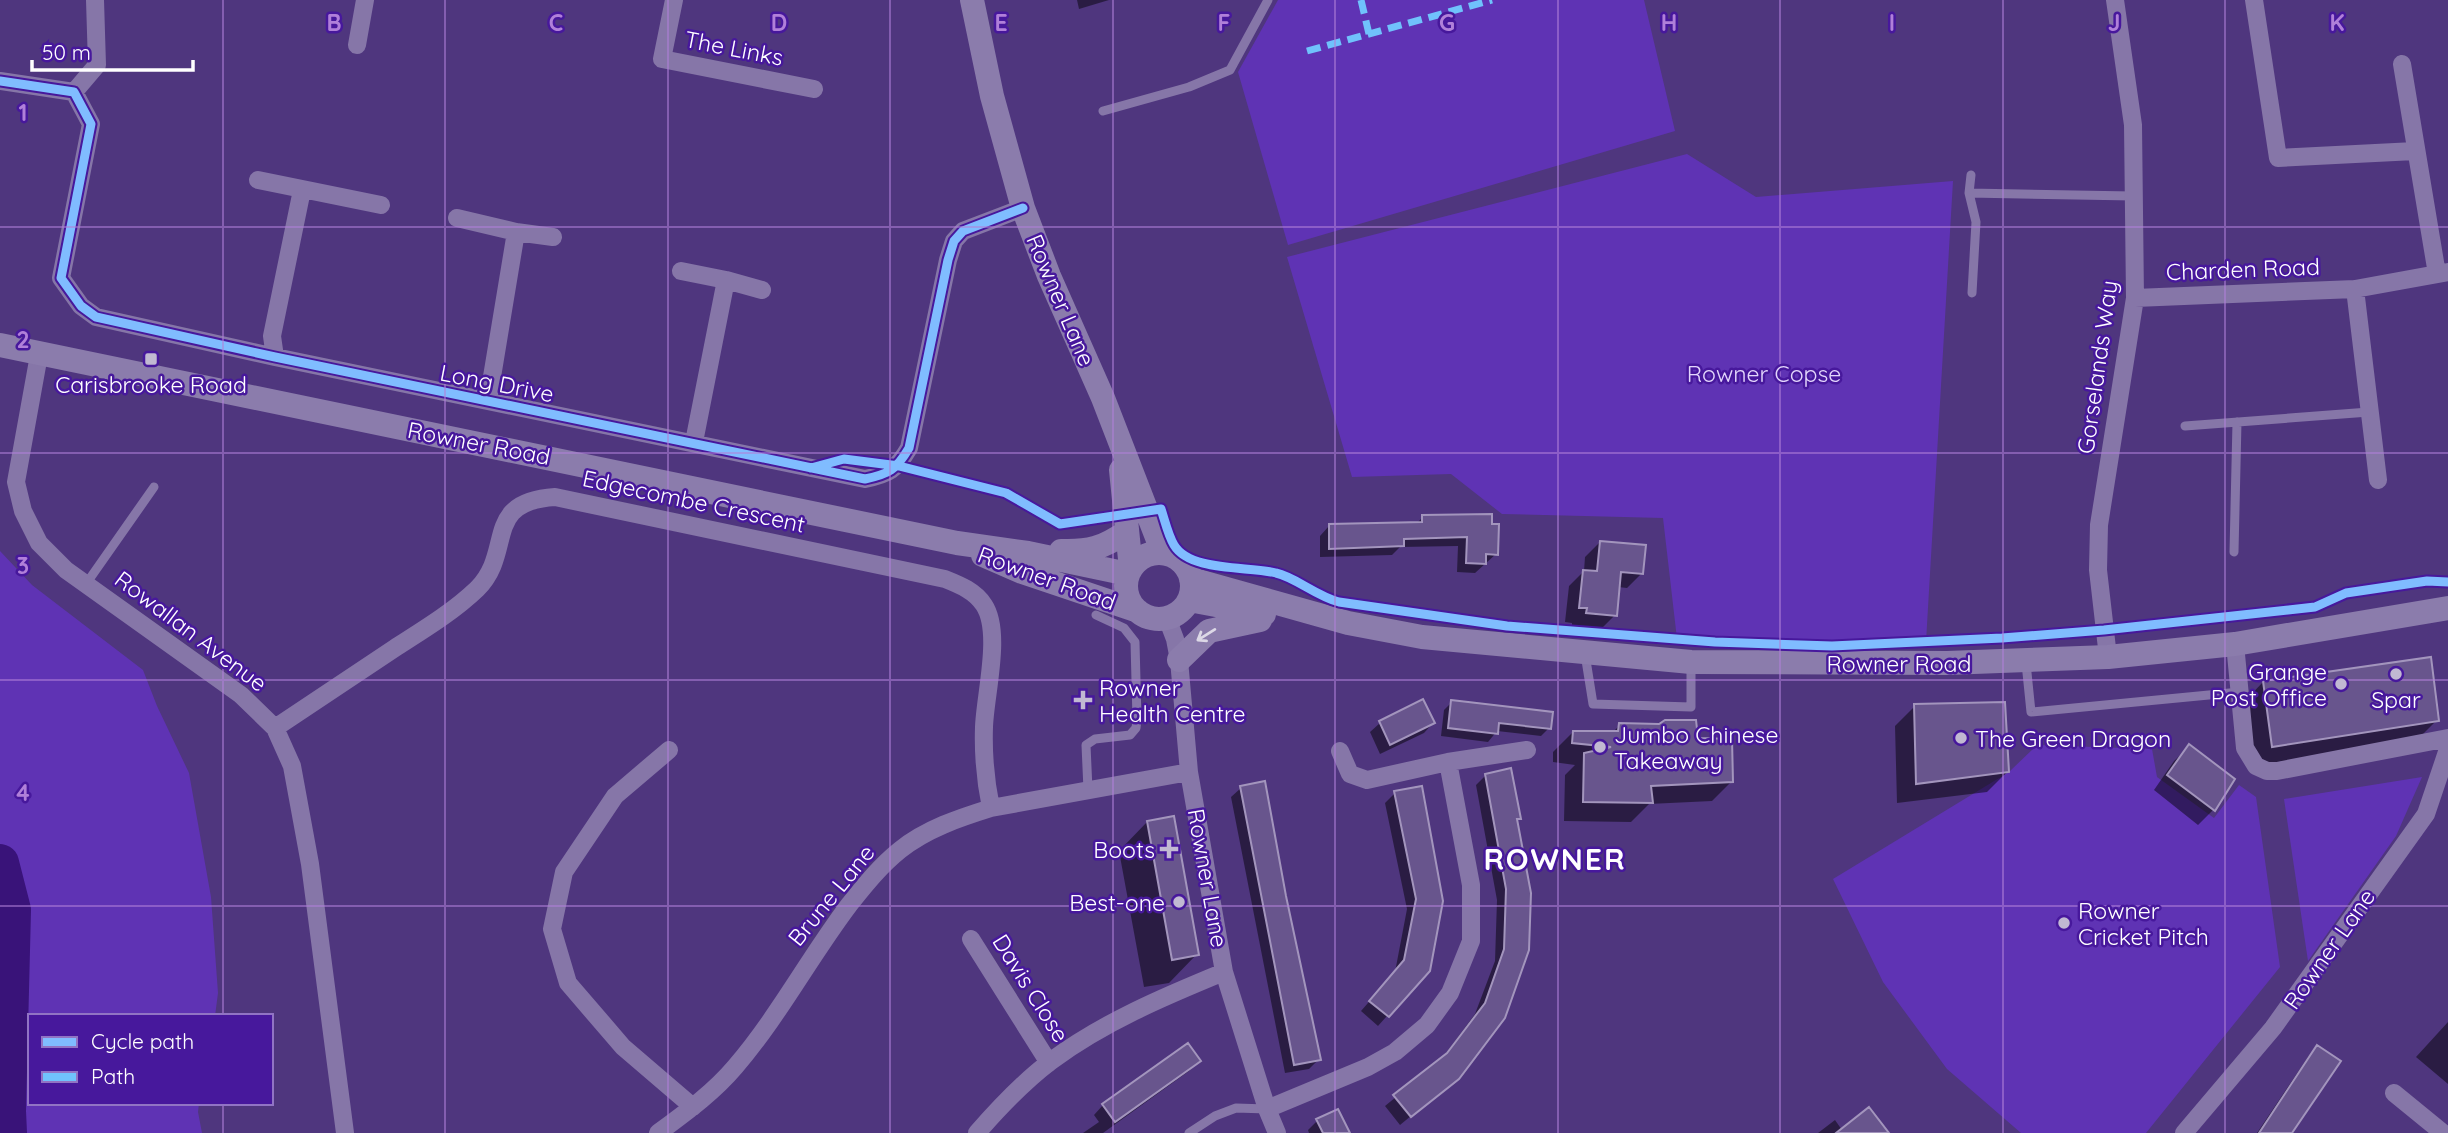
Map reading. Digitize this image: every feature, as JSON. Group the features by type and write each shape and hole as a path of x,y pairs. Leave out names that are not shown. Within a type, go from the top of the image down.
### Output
{"main road":[{"name":"Rowner Lane","path":"972,0 992,96 1023,208 1049,276 1103,398 1163,553"},
{"name":"Rowner Road","path":"0,345 957,544 1028,553 1129,572"},
{"name":"Rowner Lane","path":"1117,434 1129,572"},
{"path":"1028,553 1083,551 1107,545 1126,532"},
{"name":"Rowner Road","path":"957,544 1022,572 1138,611"},
{"path":"1163,553 1181,562 1190,590 1176,614 1157,619 1138,611 1127,594 1129,572 1144,556 1163,553"},
{"name":"Rowner Road","path":"1190,590 1289,619 1348,623"},
{"name":"Rowner Road","path":"1190,590 1422,637 1691,662 2026,662 2108,657 2235,643 2448,608"},
{"path":"1179,660 1209,631 1251,620 1289,619"}],"street":[{"path":"0,81 74,92 97,65 95,0"},
{"path":"357,45 365,0"},
{"name":"The Links","path":"674,0 662,59 814,89"},
{"name":"Gorselands Way","path":"2108,657 2098,570 2099,525 2134,298 2133,125 2115,0"},
{"path":"2254,0 2278,158 2415,151"},
{"path":"2402,64 2415,151 2442,273"},
{"name":"Long Drive","path":"74,92 91,124 61,278 81,306 96,317 275,357 865,479 884,475 899,466 909,449 954,241 963,231 1023,208"},
{"path":"258,180 381,205"},
{"path":"275,357 272,336 302,190"},
{"path":"457,218 516,232 553,237"},
{"path":"488,401 516,232"},
{"path":"681,271 726,279 762,290"},
{"name":"Charden Road","path":"2134,298 2354,289 2442,273"},
{"path":"694,442 726,279"},
{"path":"2354,289 2378,480"},
{"name":"Rowallan Avenue","path":"39,355 8,484 39,543 66,570 242,695 275,728 292,766 310,864 345,1133"},
{"name":"Edgecombe Crescent","path":"275,728 447,614 479,587 494,565 505,521 515,508 535,498 555,497 945,579 968,588 985,606 993,629 984,726 983,770 991,808"},
{"name":"Rowner Lane","path":"1167,618 1179,660 1189,772 1224,972 1277,1133"},
{"path":"2235,643 2245,748 2256,766 2267,771 2448,738"},
{"name":"Rowner Lane","path":"2184,1133 2273,1028 2426,814 2448,749"},
{"path":"669,750 615,796 564,872 552,929 568,983 623,1047 693,1107"},
{"path":"1340,751 1350,774 1367,780 1448,762 1527,750"},
{"path":"1267,1109 1368,1067 1395,1052 1427,1025 1450,993 1471,941 1471,885 1448,762"},
{"name":"Brune Lane","path":"657,1133 693,1107 741,1059 825,937 874,873 925,833 991,808 1189,772"},
{"name":"Davis Close","path":"971,939 1049,1063"},
{"path":"977,1133 1049,1063 1101,1028 1224,972"},
{"path":"2394,1093 2443,1133"}],"lane":[{"path":"1103,111 1189,87 1230,70 1268,0"},
{"path":"1971,175 1969,193 1976,222 1972,293"},
{"path":"1969,193 2133,196"},
{"path":"2185,426 2369,412"},
{"path":"2234,552 2237,422"},
{"path":"86,584 154,487"},
{"path":"1088,790 1086,745 1095,739 1130,736 1136,728 1137,720 1135,642 1124,628 1096,615"},
{"path":"1585,653 1593,704 1690,706 1691,662"},
{"path":"2026,662 2031,712 2240,692"},
{"path":"1189,1133 1215,1116 1236,1108 1267,1109"}],"green space":[{"path":"1278,0 1644,0 1675,131 1288,245 1238,72"},
{"name":"Rowner Copse","path":"1687,154 1756,197 1953,181 1926,642 1677,639 1663,518 1502,514 1451,474 1352,477 1287,257"},
{"path":"0,551 32,585 143,670 189,773 211,897 218,993 215,1014 28,1014 28,1105 199,1105 202,1133 0,1133"},
{"name":"Rowner Cricket Pitch","path":"2037,745 2152,749 2157,777 2214,818 2239,785 2256,797 2280,967 2146,1133 2021,1133 1947,1069 1883,982 1833,879 2009,772"},
{"path":"2422,777 2396,836 2308,961 2284,799"}],"building":[{"path":"1492,514 1492,524 1499,524 1498,555 1486,554 1486,564 1466,563 1467,537 1404,539 1404,546 1329,549 1329,524 1422,522 1422,515"},
{"path":"1600,541 1646,545 1643,574 1621,572 1617,616 1586,613 1587,608 1579,608 1583,570 1597,571"},
{"path":"2431,657 2439,721 2272,747 2263,681"},
{"path":"1423,699 1435,723 1390,745 1379,721"},
{"path":"1451,700 1553,712 1551,729 1499,723 1498,734 1448,728"},
{"name":"The Green Dragon","path":"2005,702 2009,772 1916,784 1914,704"},
{"path":"1665,720 1696,720 1698,738 1732,739 1733,782 1651,786 1653,803 1583,802 1584,753 1611,747 1572,743 1573,731 1618,731 1619,723 1659,724"},
{"path":"2189,744 2235,779 2215,811 2167,775"},
{"path":"1511,768 1521,819 1517,819 1531,893 1529,950 1505,1018 1459,1079 1411,1117 1393,1095 1447,1053 1485,1003 1504,949 1506,889 1485,774"},
{"path":"1265,781 1321,1060 1294,1065 1240,786"},
{"path":"1422,786 1443,901 1430,971 1389,1017 1369,1001 1404,960 1416,899 1394,791"},
{"path":"1174,816 1199,955 1172,960 1147,821"},
{"path":"1188,1043 1201,1061 1115,1122 1102,1104"},
{"path":"2317,1045 2341,1061 2292,1133 2259,1133"},
{"path":"1869,1107 1889,1133 1836,1133"},
{"path":"1338,1109 1350,1133 1323,1133 1316,1119"}],"waterway":[{"path":"0,863 12,910 8,1133"}],"marked path":[{"path":"1361,0 1369,34"},
{"path":"1307,51 1492,0"}],"cycle path":[{"path":"0,81 74,92 91,124 61,278 81,306 96,317 275,357 865,479 891,470 909,448 954,241 963,231 1023,208"},
{"path":"811,468 844,459 899,466 1006,493 1060,524 1161,509 1174,545 1182,554 1193,560 1276,573 1339,602 1507,626 1715,642 1832,646 2104,630 2315,607 2346,593 2427,581 2448,582"}],"place":[{"name":"Carisbrooke Road","path":"151,359"},
{"name":"Spar","path":"2396,674"},
{"name":"Grange Post Office","path":"2341,684"},
{"name":"Rowner Health Centre","path":"1083,700"},
{"name":"The Green Dragon","path":"1961,738"},
{"name":"Jumbo Chinese Takeaway","path":"1600,747"},
{"name":"Boots","path":"1169,849"},
{"name":"Best-one","path":"1179,902"},
{"name":"Rowner Cricket Pitch","path":"2064,923"}],"district":[{"name":"ROWNER","path":"1555,859"}]}
